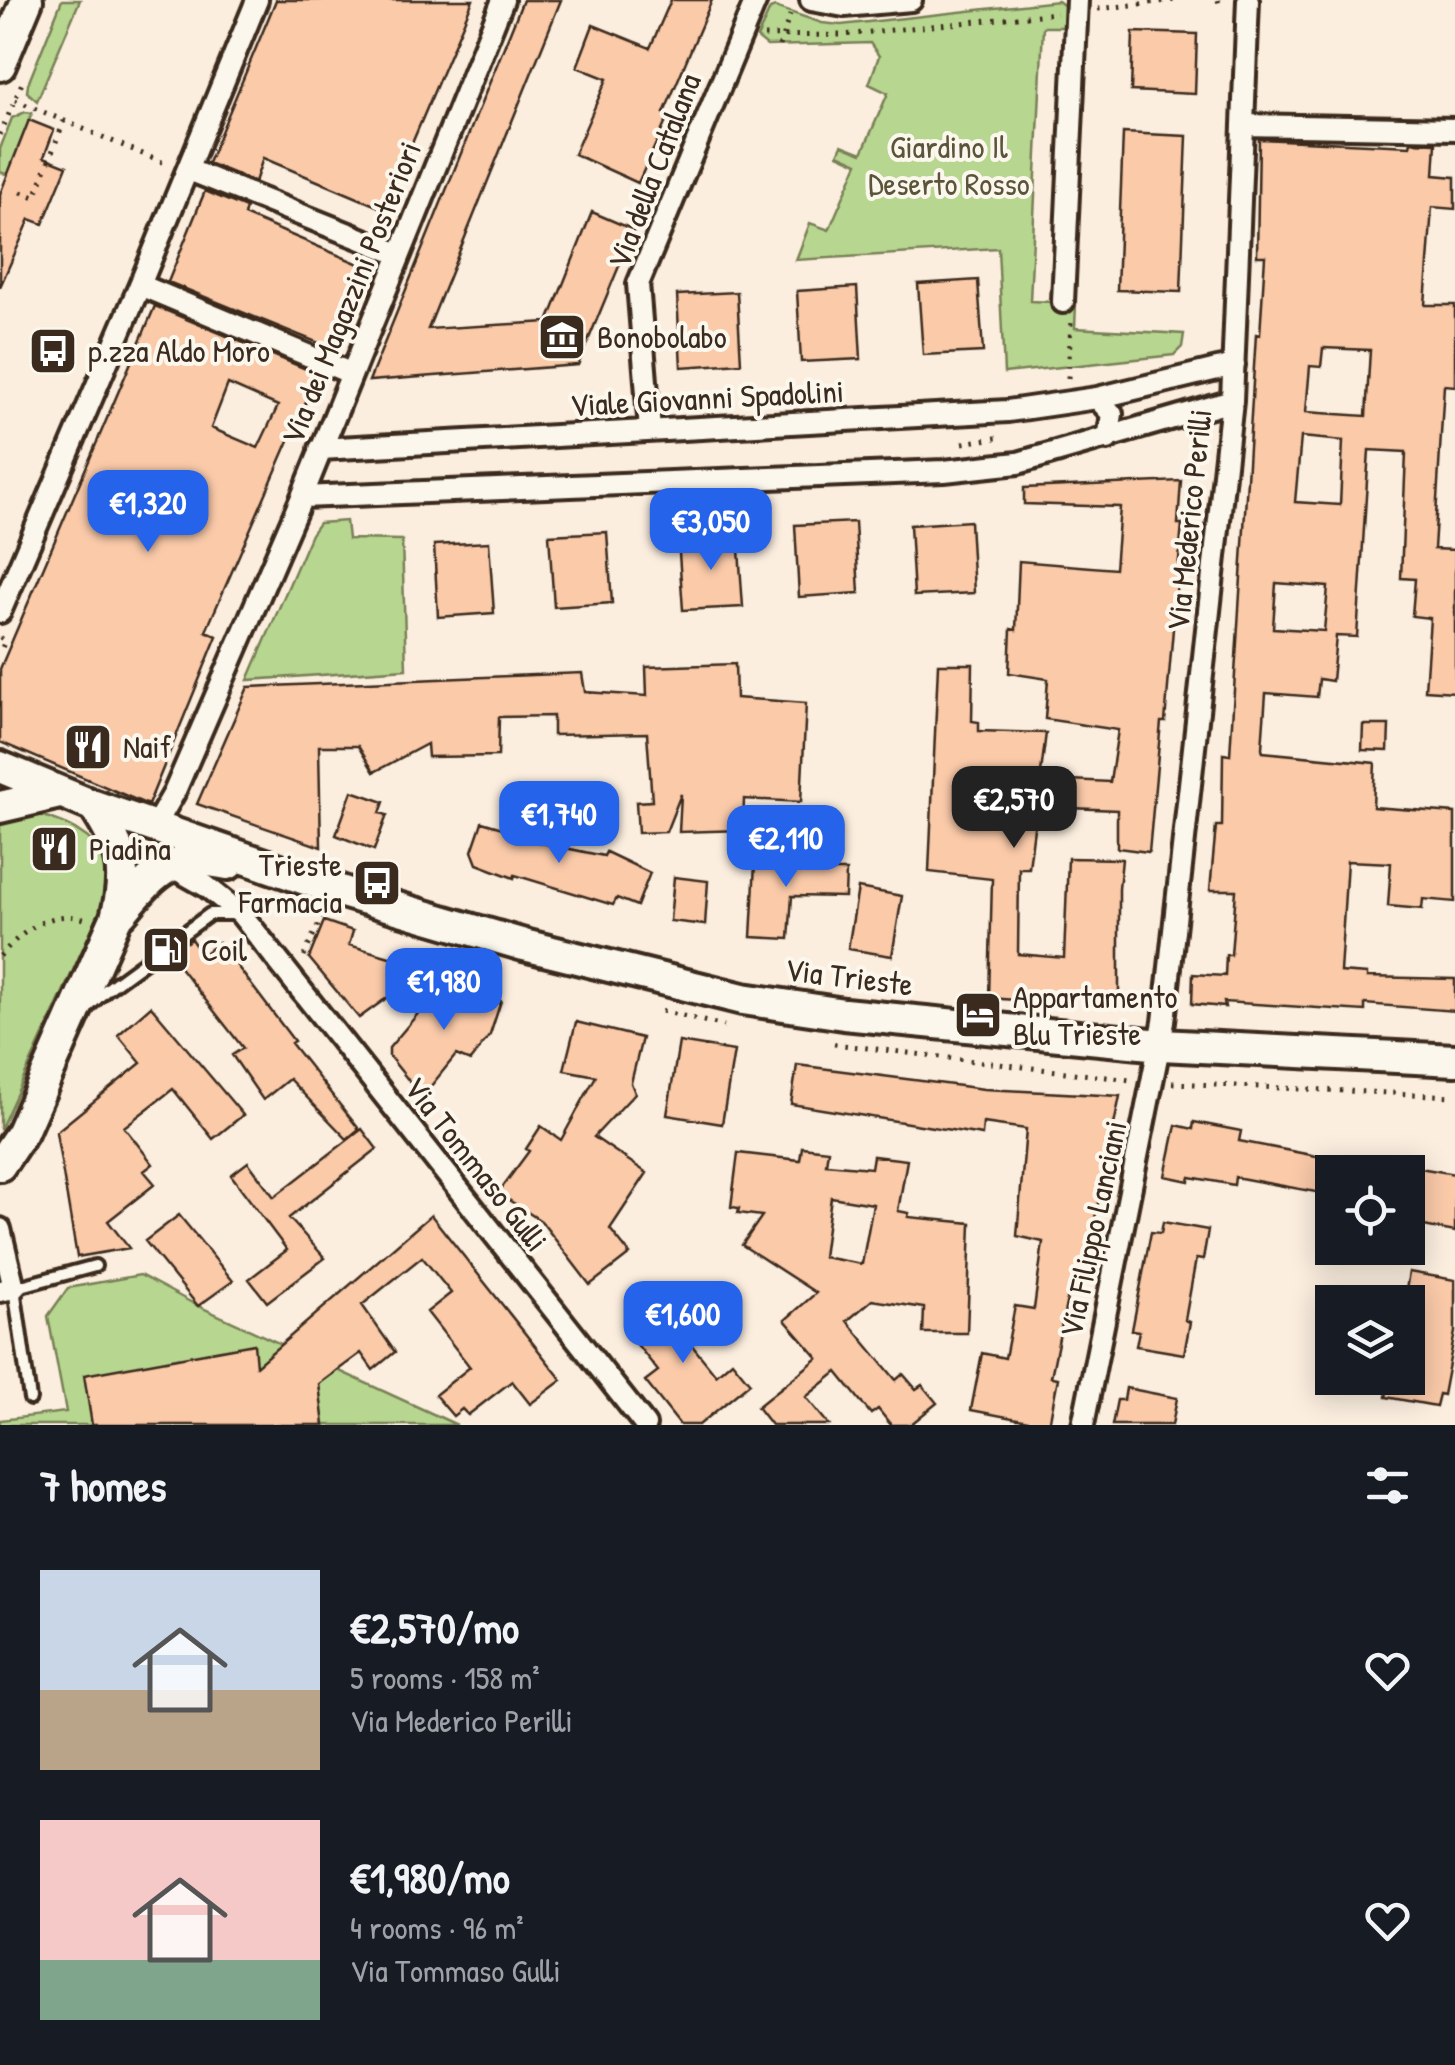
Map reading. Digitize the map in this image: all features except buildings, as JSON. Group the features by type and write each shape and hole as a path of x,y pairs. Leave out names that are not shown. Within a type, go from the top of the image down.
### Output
{"street":[{"path":"0,65 26,0"},
{"path":"0,612 257,0"},
{"name":"Via dei Magazzini Posteriori","path":"155,826 174,793 302,497 503,0"},
{"name":"Via della Catalana","path":"650,430 638,284 756,0"},
{"path":"811,0 844,6 911,0"},
{"name":"Via Mederico Perilli","path":"1161,1045 1232,401 1248,0"},
{"path":"1063,302 1077,6"},
{"path":"1244,125 1455,129"},
{"path":"188,170 399,254"},
{"path":"142,280 350,373"},
{"name":"Viale Giovanni Spadolini","path":"320,449 1008,411 1097,398 1234,365"},
{"path":"1097,398 1112,414 1108,440"},
{"path":"302,497 944,471 1018,463 1232,401"},
{"name":"Via Trieste","path":"0,766 94,806 346,893 524,945 743,999 844,1014 1161,1045 1455,1060"},
{"path":"0,808 60,793"},
{"path":"0,1165 22,1132 113,925 124,888 123,862 116,841 94,806"},
{"name":"Via Trieste","path":"169,866 196,859 309,880"},
{"path":"113,925 154,876 169,866"},
{"name":"Via Tommaso Gulli","path":"169,866 206,886 241,914 645,1425"},
{"name":"Via Filippo Lanciani","path":"1083,1425 1161,1045"},
{"path":"0,1229 7,1289"}],"lane":[{"path":"68,1026 106,990 210,914 241,914"},
{"path":"30,1399 7,1289 95,1266"}],"path":[{"path":"761,36 862,34 1077,6 1176,0"},
{"path":"1218,0 1221,10"},
{"path":"779,46 790,15"},
{"path":"15,100 164,163"},
{"path":"21,192 34,198 64,121"},
{"path":"1063,302 1072,303 1068,378"},
{"path":"0,638 5,640 0,652"},
{"path":"285,972 302,961 322,916 336,920 346,893"},
{"path":"0,956 38,923 60,915 113,925"}],"green space":[{"path":"62,0 80,0 37,101 27,92 28,84"},
{"name":"Giardino Il Deserto Rosso","path":"1058,1 1066,7 1064,27 1043,27 1030,301 1076,303 1075,328 1184,334 1182,347 1174,355 1004,373 998,248 796,260 810,223 829,230 858,163 838,154 842,145 862,153 888,93 869,84 879,56 870,43 767,46 757,38 770,9 775,7 822,23 841,25"},
{"path":"32,113 8,175 0,172 0,149 12,118"},
{"path":"346,521 348,539 402,540 406,669 248,680 311,534 319,523"},
{"path":"19,812 74,828 96,845 115,869 110,889 0,1130 0,818"},
{"path":"140,1275 198,1306 457,1425 0,1425 0,1420 66,1412 48,1316 68,1288"}],"place":[{"name":"Bonobolabo","path":"562,337"},
{"name":"p.zza Aldo Moro","path":"53,351"},
{"name":"Naif","path":"88,747"},
{"name":"Piadina","path":"54,849"},
{"name":"Trieste Farmacia","path":"377,883"},
{"name":"Coil","path":"166,950"},
{"name":"Appartamento Blu Trieste","path":"978,1015"}]}
